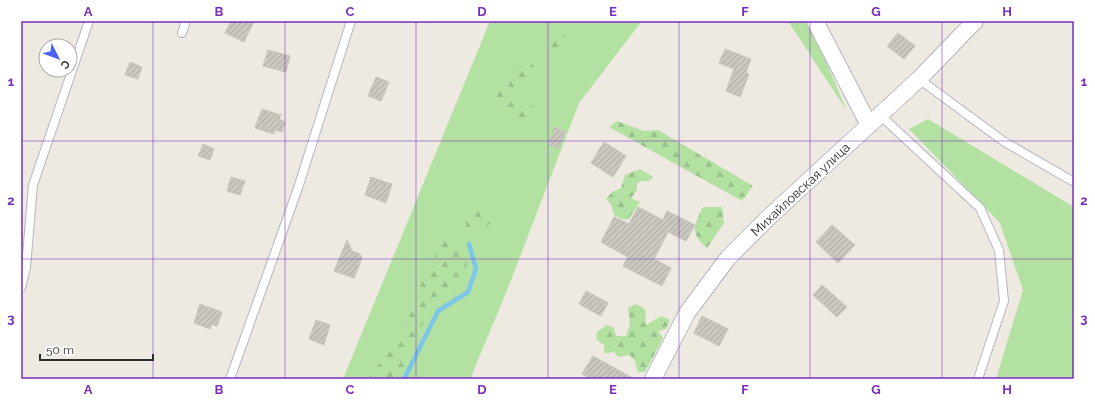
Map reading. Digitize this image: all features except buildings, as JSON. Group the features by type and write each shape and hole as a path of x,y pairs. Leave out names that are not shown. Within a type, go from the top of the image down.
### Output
{"street":[{"path":"815,21 874,120"},
{"name":"Михайловская улица","path":"653,379 687,313 728,258 769,217 919,79 975,21"}],"lane":[{"path":"21,288 26,267 33,185 89,21"},
{"path":"182,33 186,21"},
{"path":"230,379 298,188 351,21"},
{"path":"919,79 1004,141 1074,182"},
{"path":"874,120 980,208 999,250 1004,301 978,379"}],"green space":[{"path":"490,21 642,21 579,103 506,293 470,379 343,379"},
{"path":"788,21 806,21 813,31 847,111"},
{"path":"561,33 569,39 568,47 558,52 550,49 545,43 548,36"},
{"path":"530,58 534,68 531,81 519,82 515,86 515,96 519,100 527,99 533,108 532,118 521,123 512,119 507,106 493,98 493,87 501,80 505,80 513,76 511,67"},
{"path":"928,119 1074,207 1074,379 996,379 1023,290 1000,223 909,129"},
{"path":"617,121 644,131 658,130 753,186 742,201 609,127"},
{"path":"640,169 653,177 649,181 640,181 637,184 637,190 631,198 640,202 628,220 622,219 614,215 611,204 606,199 612,192 621,188 625,175"},
{"path":"703,207 722,207 724,223 707,248 695,233 697,219"},
{"path":"463,208 490,209 490,224 476,232 466,228"},
{"path":"447,237 462,239 467,266 461,272 461,283 457,292 447,294 445,302 434,303 412,344 417,349 407,354 403,379 367,379 391,350 421,291 419,280"},
{"path":"636,304 645,309 646,325 661,316 670,320 666,329 658,331 663,338 645,372 638,372 634,359 629,355 618,357 614,352 604,353 604,345 596,339 597,332 607,325 614,328 616,336 626,336 630,324 628,308"}],"waterway":[{"path":"404,379 438,311 468,292 476,269 469,244"}]}
